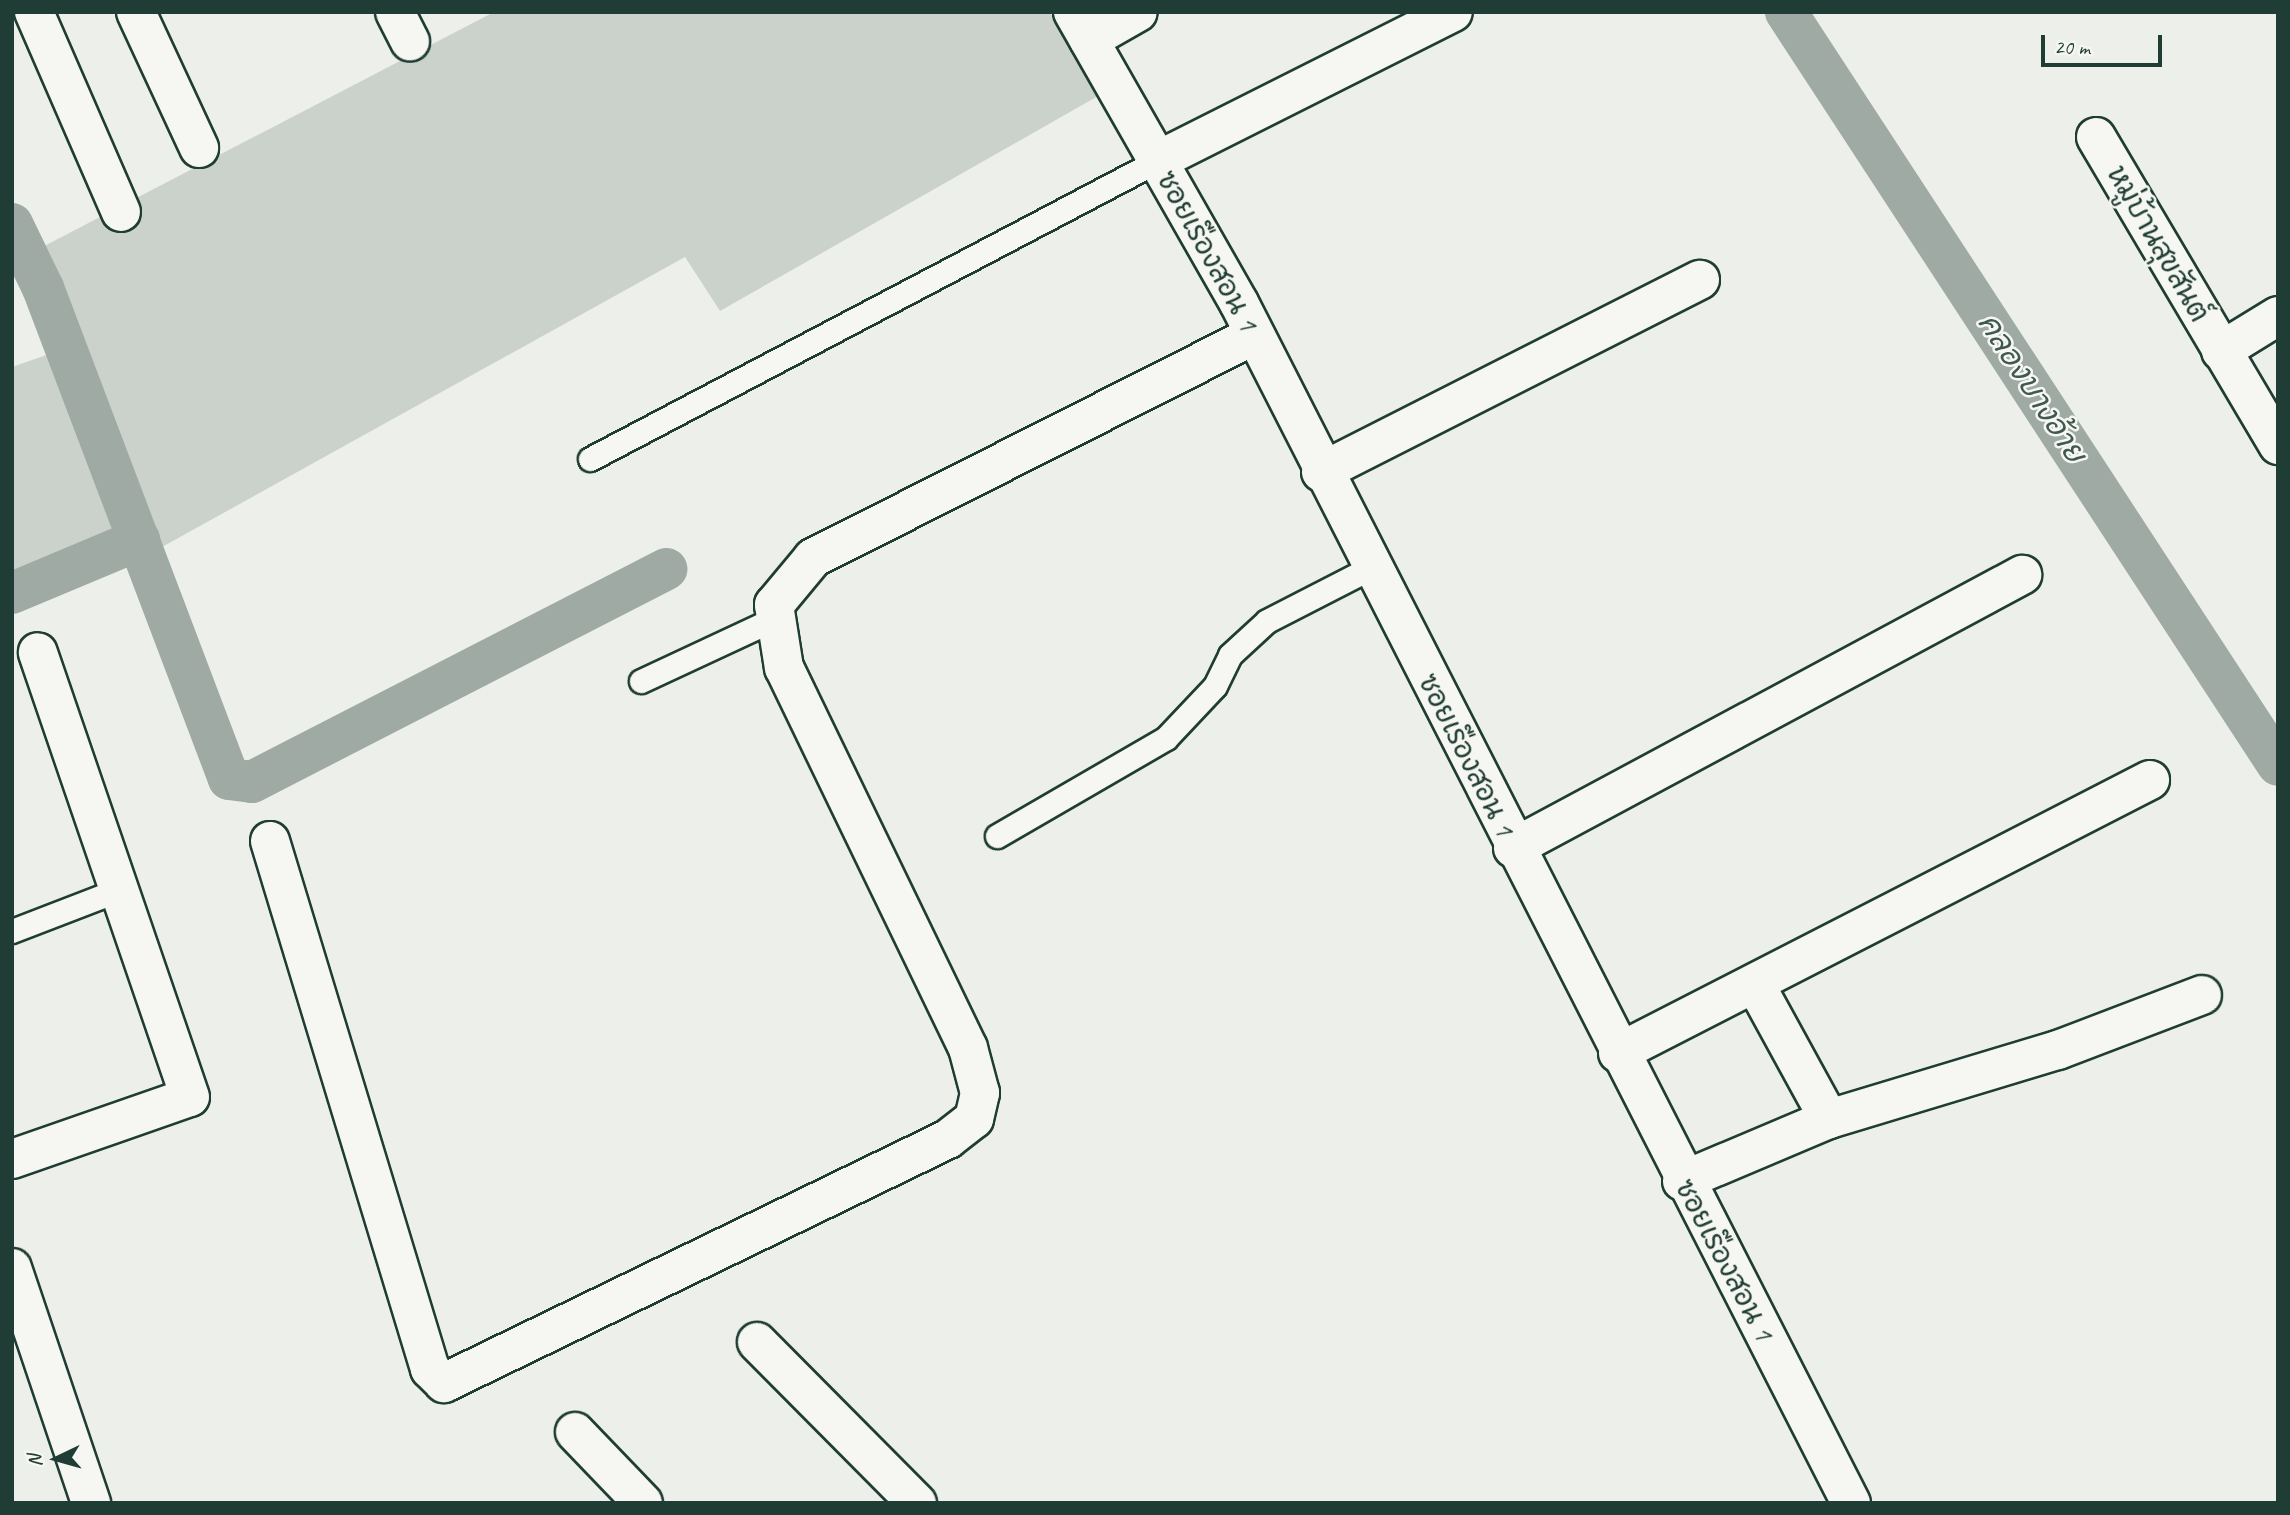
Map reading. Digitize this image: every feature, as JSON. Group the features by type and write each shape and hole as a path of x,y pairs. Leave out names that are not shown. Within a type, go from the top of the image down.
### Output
{"street":[{"path":"34,12 121,212"},
{"path":"136,12 199,148"},
{"path":"1081,26 1138,12"},
{"path":"1157,160 1453,12"},
{"name":"ซอยเรืองสอน 1","path":"1081,26 1254,335 1682,1181 1850,1503"},
{"name":"หมู่บ้านสุขสันต์","path":"2096,137 2278,445"},
{"path":"1321,472 1700,280"},
{"name":"หมู่บ้านสุขสันต์","path":"2221,351 2278,316"},
{"path":"270,841 430,1369 444,1382 454,1380 819,1205 948,1139 974,1119 980,1094 968,1048 784,668 774,619 789,580 813,558 1254,335"},
{"path":"1513,848 2022,575"},
{"path":"12,1159 190,1097 38,653"},
{"path":"1618,1054 2150,780"},
{"path":"1755,984 1829,1119"},
{"path":"1682,1181 1829,1119 2058,1050 2202,995"},
{"path":"12,1268 91,1503"},
{"path":"757,1342 917,1503"},
{"path":"575,1432 643,1503"}],"lane":[{"path":"590,459 1157,160"},
{"path":"997,836 1166,738 1215,685 1230,654 1267,621 1370,568"},
{"path":"640,681 774,619"},
{"path":"12,931 121,889"}],"shaded area":[{"path":"494,12 1050,12 1098,96 720,311 685,257 135,562 12,613 12,367 72,346 29,254"}],"waterway":[{"name":"คลองบางอ้าย","path":"1786,12 2278,765"},
{"path":"12,224 43,288 229,779 252,782 667,569"},
{"path":"12,593 139,540"}]}
